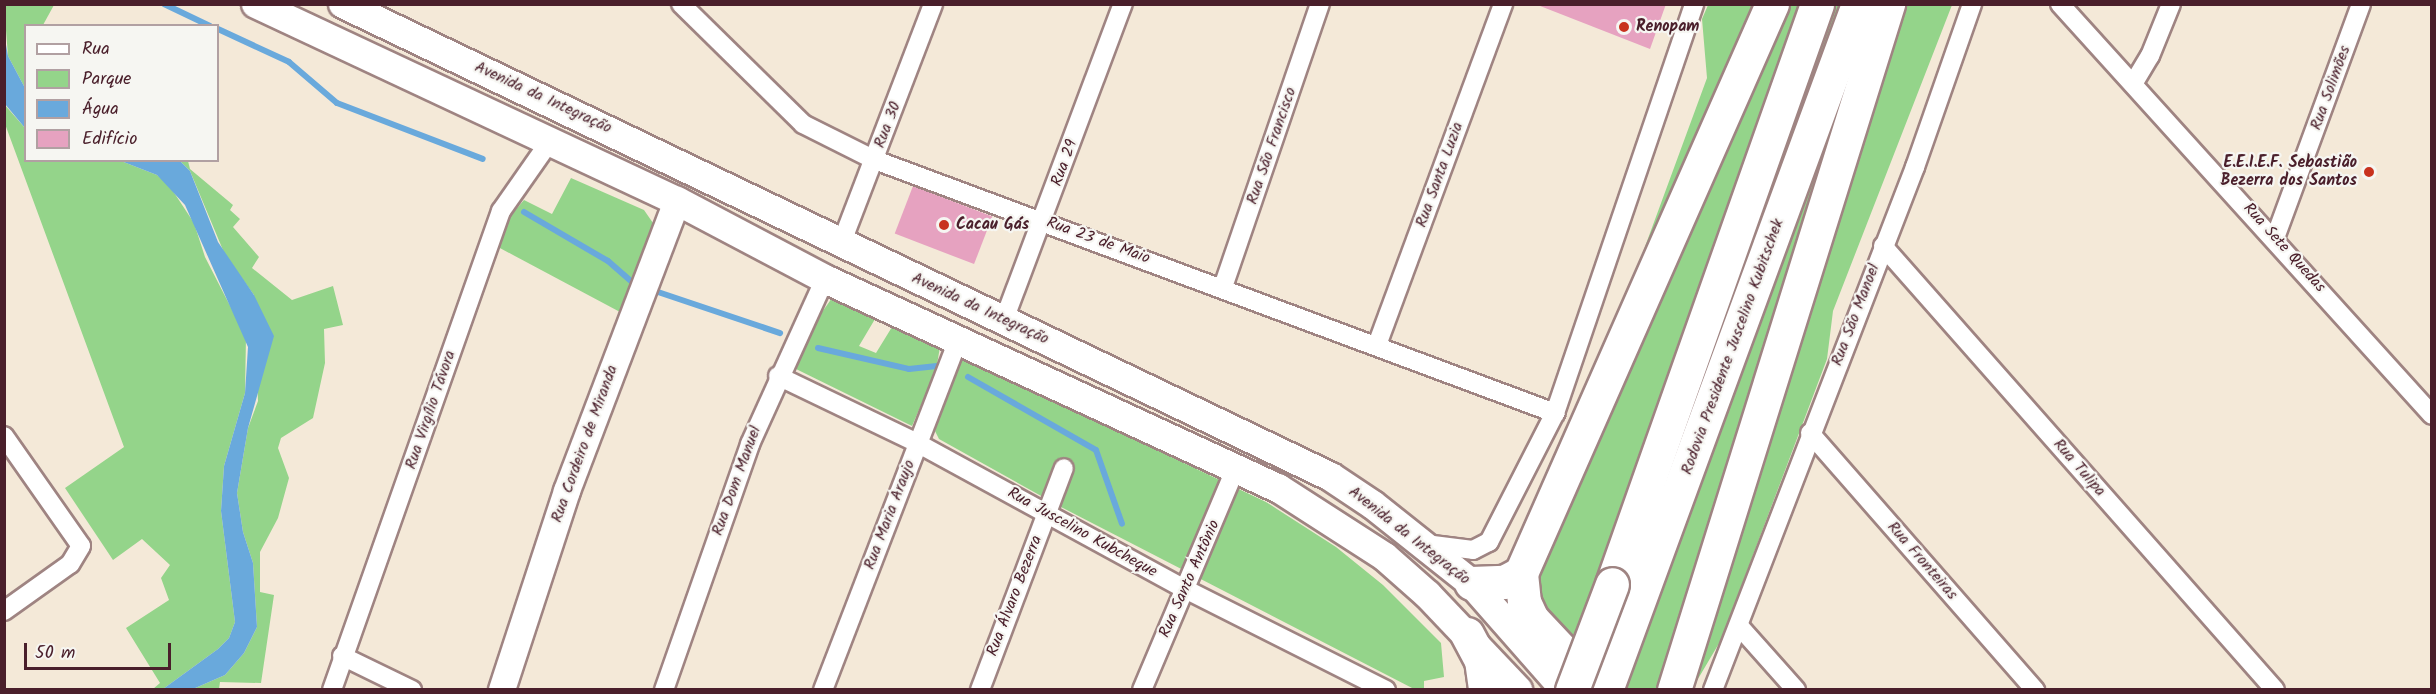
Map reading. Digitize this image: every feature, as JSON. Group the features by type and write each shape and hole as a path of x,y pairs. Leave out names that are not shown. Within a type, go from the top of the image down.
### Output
{"highway":[{"path":"1599,690 1532,619 1524,602 1521,573 1772,4"},
{"name":"Rodovia Presidente Juscelino Kubitschek","path":"1572,690 1612,584 1817,4"},
{"name":"Rodovia Presidente Juscelino Kubitschek","path":"1606,690 1641,602 1858,4"},
{"path":"1674,690 1888,4"},
{"path":"1471,583 1504,582 1521,573"},
{"path":"1467,634 1481,660 1485,690"}],"main road":[{"name":"Avenida da Integração","path":"256,4 677,201 825,279 1278,488 1356,535 1428,595 1518,690"},
{"name":"Avenida da Integração","path":"343,4 608,128 841,244 1331,477 1425,544 1471,583 1565,690"},
{"path":"500,118 517,86"},
{"path":"590,160 608,128"}],"street":[{"name":"Rua 23 de Maio","path":"681,4 803,124 875,160 1223,287 1555,413"},
{"name":"Rua 30","path":"841,244 933,4"},
{"name":"Rua 29","path":"1004,320 1044,222 1123,4"},
{"name":"Rua São Francisco","path":"1223,287 1320,4"},
{"name":"Rua Santa Luzia","path":"1377,345 1503,4"},
{"path":"1425,544 1473,550 1489,542 1555,413 1687,31 1694,4"},
{"name":"Rua São Manoel","path":"1713,690 1810,433 1915,167 1972,4"},
{"name":"Rua Sete Quedas","path":"2060,4 2276,238 2432,415"},
{"path":"2133,84 2150,56 2171,4"},
{"name":"Rua Solimões","path":"2276,238 2361,4"},
{"name":"Rua Virgílio Távora","path":"332,690 342,656 501,211 550,141"},
{"name":"Rua Cordeiro de Miranda","path":"502,690 567,491 677,201"},
{"name":"Rua Tulipa","path":"1883,246 2275,690"},
{"name":"Rua Dom Manuel","path":"664,690 750,444 778,376 825,279"},
{"name":"Rua Maria Araujo","path":"823,690 958,341"},
{"name":"Rua Juscelino Kubcheque","path":"778,376 917,443 1185,589 1386,690"},
{"name":"Rua Fronteiras","path":"1810,433 2035,690"},
{"path":"4,436 74,530 81,546 77,558 4,611"},
{"name":"Rua Álvaro Bezerra","path":"980,690 1064,468"},
{"name":"Rua Santo Antônio","path":"1142,690 1236,468"},
{"path":"1739,626 1796,690"},
{"path":"342,656 412,690"}],"green space":[{"path":"4,5 54,5 44,24 24,24 24,86 8,56"},
{"path":"1708,5 1952,5 1833,311 1827,359 1721,640 1692,689 1602,689 1533,600 1546,516 1707,78 1702,19"},
{"path":"4,104 24,127 24,162 124,162 157,175 169,185 194,223 205,257 246,337 245,393 224,466 221,511 235,622 229,638 218,649 163,689 153,689 160,683 126,628 169,600 161,578 170,565 142,539 113,560 65,488 124,447 5,124"},
{"path":"181,162 188,162 190,169 233,205 230,210 240,219 233,227 259,257 252,268 292,300 333,286 343,325 324,329 325,363 313,418 281,438 278,448 289,478 278,518 260,552 260,592 274,595 261,683 220,682 219,689 193,689 225,675 244,653 257,627 253,563 243,532 237,493 248,428 258,401 254,295 225,255 190,171"},
{"path":"571,178 644,210 653,223 620,312 498,247 507,220 524,200 552,214"},
{"path":"832,298 875,319 859,346 876,353 892,327 940,347 936,370 912,426 796,369 820,315"},
{"path":"962,361 969,361 1266,502 1336,547 1383,585 1441,643 1444,677 1424,681 1424,689 1414,689 1061,507 939,439 935,431 956,365"}],"water":[{"path":"5,39 8,56 24,86 24,127 5,104"},
{"path":"124,162 181,162 190,171 218,242 254,295 274,336 248,428 237,493 243,532 253,563 257,627 244,653 225,675 193,689 163,689 218,649 229,638 235,622 221,511 224,466 245,393 248,347 185,205 157,175"}],"building":[{"name":"Renopam","path":"1535,4 1666,4 1650,49"},
{"name":"Cacau Gás","path":"913,186 992,216 974,264 895,234"}],"waterway":[{"path":"164,4 206,24"},
{"path":"219,29 289,62 337,103 483,159"},
{"path":"524,212 608,261 633,283"},
{"path":"655,291 780,333"},
{"path":"818,348 909,369 937,366"},
{"path":"968,377 1096,450 1122,524"}],"place":[{"name":"Renopam","path":"1624,27"},
{"name":"E.E.I.E.F. Sebastião Bezerra dos Santos","path":"2369,172"},
{"name":"Cacau Gás","path":"944,225"}]}
